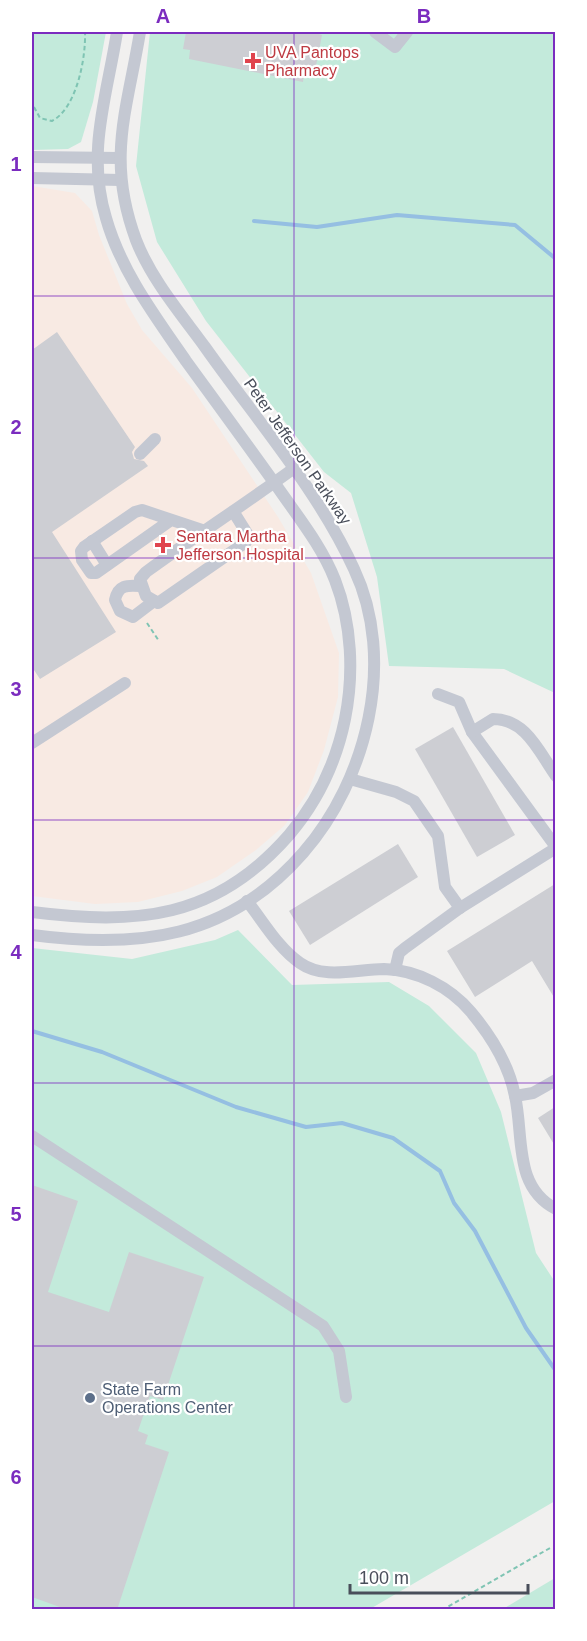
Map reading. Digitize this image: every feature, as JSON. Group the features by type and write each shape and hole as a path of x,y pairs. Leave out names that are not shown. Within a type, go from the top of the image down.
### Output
{"street":[{"path":"32,912 92,919 131,918 190,904 245,876 276,850 302,819 320,791 336,754 349,697 351,661 345,620 335,580 311,535 143,299 119,254 105,216 98,180 97,158 103,93 117,32"},
{"name":"Peter Jefferson Parkway","path":"32,934 91,942 144,939 198,926 247,901 292,866 320,833 341,802 364,740 372,700 374,660 368,616 356,572 330,523 162,287 138,244 125,208 119,158 124,105 140,32"},
{"path":"375,32 395,47 407,32"},
{"path":"32,157 119,158"},
{"path":"32,178 120,180"},
{"path":"233,511 248,535 246,542 158,603 146,596 140,586 140,579 146,572 233,511 293,470"},
{"path":"171,520 96,573 91,573 82,560 81,551 92,541 135,512 142,510 205,531"},
{"path":"92,541 107,565"},
{"path":"140,586 126,585 120,588 115,600 120,612 133,617 154,601"},
{"path":"32,743 125,683"},
{"path":"395,970 399,953 460,908 555,847 472,732 459,702 438,694"},
{"path":"472,732 493,719 516,723 525,731 555,776"},
{"path":"350,779 396,792 414,801 438,836 445,887 460,908"},
{"path":"247,901 284,948 308,967 335,972 395,970 408,972 454,994 471,1012 498,1050 515,1096 525,1172 530,1186 540,1201 555,1209"},
{"path":"515,1096 533,1093 555,1080"},
{"path":"32,1136 323,1326 339,1351 346,1397"}],"path":[{"path":"34,107 40,118 46,120 52,121 59,115 76,87 85,63 85,32"},
{"path":"147,623 159,641"},
{"path":"441,1610 550,1548"}],"shaded area":[{"name":"Sentara Martha Jefferson Hospital","path":"32,186 75,193 92,211 99,235 127,304 142,330 192,388 278,517 311,573 339,653 338,697 324,750 308,792 285,825 256,850 217,877 182,891 138,902 95,904 32,896"}],"green space":[{"path":"32,32 106,32 93,102 81,142 68,149 32,150"},
{"path":"150,32 555,32 555,693 504,669 389,666 377,577 351,493 324,472 206,321 157,242 136,166"},
{"path":"238,930 292,985 389,982 429,1006 476,1053 501,1112 536,1253 555,1282 555,1501 370,1609 32,1610 32,948 132,959 215,940"},
{"path":"555,1578 555,1609 503,1609"}],"building":[{"path":"186,32 313,32 322,35 314,76 304,74 303,82 189,59 190,50 183,49"},
{"path":"57,332 135,447 132,452 134,459 144,461 148,466 52,532 116,632 40,679 32,667 32,350"},
{"path":"453,727 515,835 477,857 415,749"},
{"path":"398,844 418,877 310,945 289,911"},
{"path":"555,884 555,999 532,961 475,997 447,951"},
{"path":"555,1107 555,1146 538,1118"},
{"name":"State Farm Operations Center","path":"32,1185 78,1201 48,1292 109,1312 129,1252 204,1277 163,1400 150,1396 138,1431 148,1435 145,1444 169,1452 117,1610 68,1610 32,1597"}],"waterway":[{"path":"254,221 317,227 397,215 515,225 556,259"},
{"path":"32,1031 102,1052 236,1107 306,1127 342,1123 393,1138 440,1171 454,1203 475,1231 526,1328 556,1371"}],"place":[{"name":"UVA Pantops Pharmacy","path":"253,61"},
{"name":"Sentara Martha Jefferson Hospital","path":"163,545"},
{"name":"State Farm Operations Center","path":"90,1398"}]}
